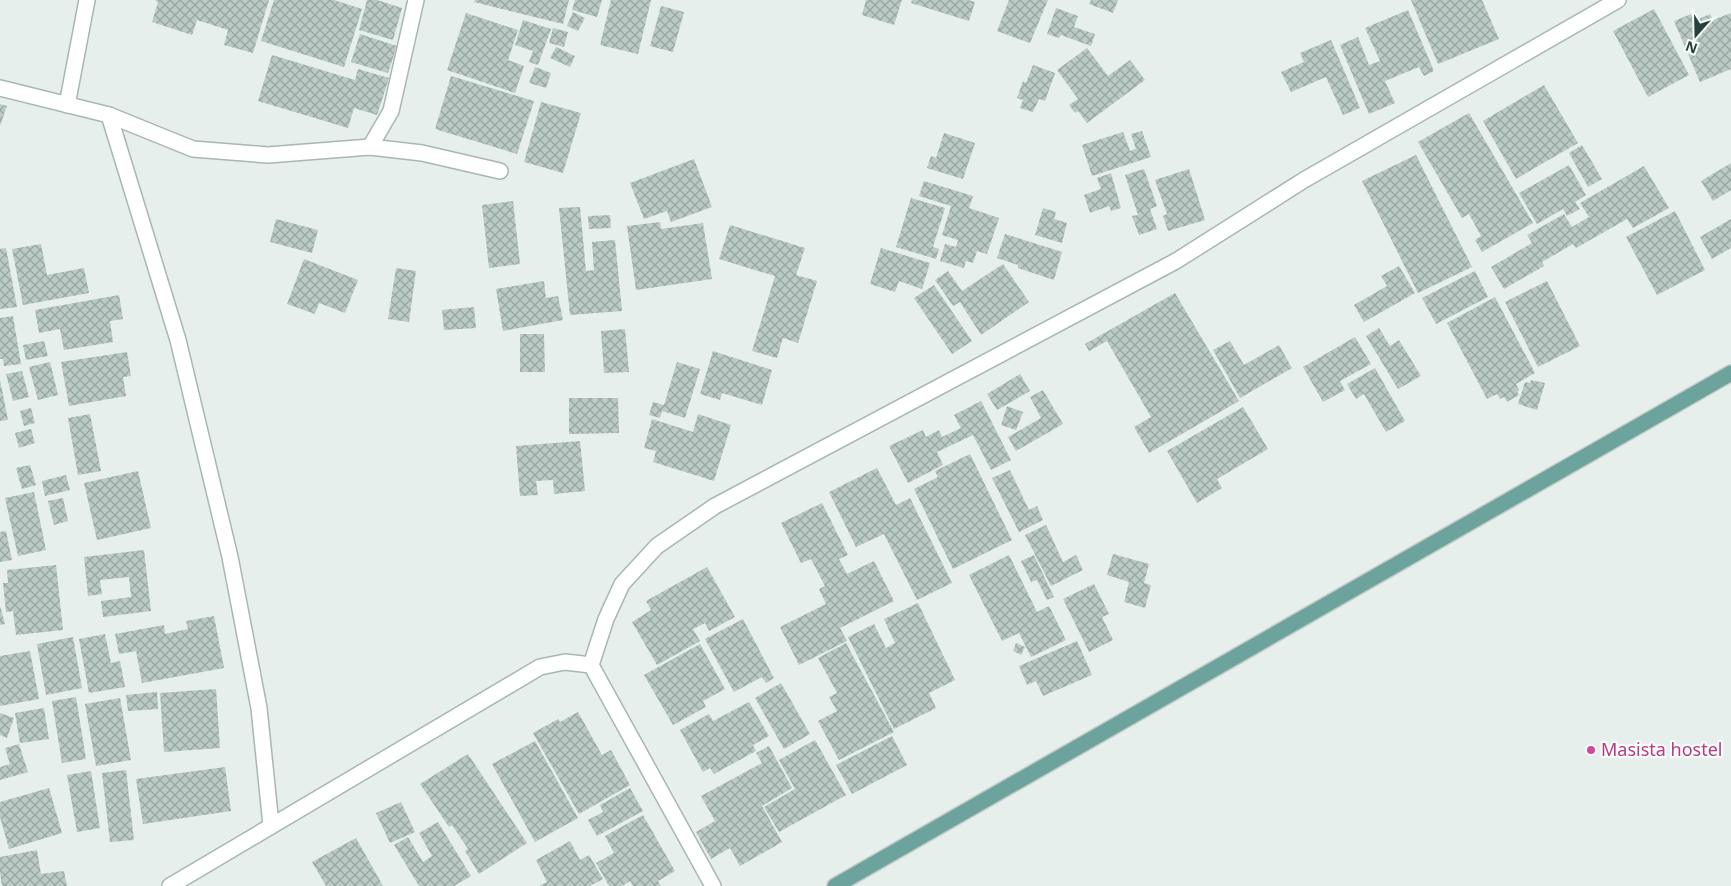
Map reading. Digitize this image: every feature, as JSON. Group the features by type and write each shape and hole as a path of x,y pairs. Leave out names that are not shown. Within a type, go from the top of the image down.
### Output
{"main road":[{"path":"835,886 1731,373"}],"street":[{"path":"67,105 87,0"},
{"path":"370,147 391,111 416,0"},
{"path":"713,886 591,665 606,619 622,584 657,546 715,506 1176,260 1304,180 1618,0"},
{"path":"0,88 109,115 193,149 268,155 370,147 422,154 500,171"},
{"path":"109,115 178,340 230,557 259,708 271,825"},
{"path":"170,886 540,666 565,662 591,665"}],"building":[{"path":"155,0 269,0 253,53 224,45 228,30 197,20 192,35 152,22 158,2"},
{"path":"274,0 334,0 362,9 344,67 261,41"},
{"path":"367,0 377,0 402,8 393,40 359,30"},
{"path":"475,0 569,0 563,24 474,2"},
{"path":"575,0 602,0 597,17 572,10"},
{"path":"611,0 651,0 638,54 600,45"},
{"path":"866,0 902,0 894,25 862,15"},
{"path":"912,0 968,0 975,2 969,21 911,3"},
{"path":"1009,0 1048,0 1030,43 997,31"},
{"path":"1091,0 1118,0 1113,13 1089,4"},
{"path":"1411,0 1482,0 1499,39 1438,64"},
{"path":"661,6 684,12 673,52 650,46"},
{"path":"1056,8 1078,16 1074,27 1095,34 1091,46 1061,35 1059,38 1047,34"},
{"path":"1654,9 1689,75 1648,97 1613,31"},
{"path":"1408,10 1434,71 1424,76 1419,67 1385,81 1395,103 1369,114 1340,45 1358,37 1369,65 1380,61 1365,28"},
{"path":"573,12 585,18 578,31 567,26"},
{"path":"466,13 518,30 508,60 524,66 515,93 447,70"},
{"path":"1731,13 1731,69 1700,82 1674,21 1691,14 1694,21 1710,14 1713,20"},
{"path":"523,20 551,29 538,65 529,62 533,51 515,45"},
{"path":"553,28 568,32 564,47 549,43"},
{"path":"360,34 397,46 388,73 351,62"},
{"path":"1331,40 1360,108 1343,115 1326,77 1291,92 1281,72 1304,62 1300,53"},
{"path":"556,47 575,56 570,67 550,58"},
{"path":"1087,48 1108,76 1130,60 1145,80 1087,123 1078,111 1075,113 1069,105 1078,99 1057,70"},
{"path":"272,55 355,80 358,69 389,78 377,115 354,108 348,128 258,101"},
{"path":"1033,65 1055,73 1045,101 1039,99 1033,112 1020,108 1023,100 1017,98 1023,81 1026,83"},
{"path":"535,67 551,73 546,88 529,83"},
{"path":"451,76 534,101 517,154 435,129"},
{"path":"1544,85 1578,143 1516,179 1483,121"},
{"path":"541,102 581,113 563,173 524,162"},
{"path":"0,104 7,106 0,126"},
{"path":"1469,113 1533,223 1482,252 1475,240 1481,236 1469,214 1462,218 1418,142"},
{"path":"1142,131 1151,157 1092,176 1082,145 1123,132 1130,151 1136,149 1131,134"},
{"path":"944,133 975,143 963,179 927,168 931,156 936,158"},
{"path":"1582,145 1602,179 1588,187 1569,153"},
{"path":"1416,155 1472,267 1418,293 1362,181"},
{"path":"694,159 712,207 671,222 667,211 644,219 630,183"},
{"path":"1731,163 1731,190 1713,201 1701,181"},
{"path":"1569,165 1586,195 1575,202 1580,209 1567,216 1563,209 1537,224 1519,193"},
{"path":"1644,166 1669,208 1633,228 1627,219 1576,248 1573,244 1542,262 1544,266 1504,289 1491,267 1532,243 1527,235 1564,214 1572,227 1589,217 1580,203"},
{"path":"1144,169 1157,206 1150,209 1157,229 1139,235 1132,216 1138,215 1125,175"},
{"path":"1189,169 1205,220 1168,231 1163,216 1167,214 1155,180"},
{"path":"1111,173 1121,208 1111,211 1109,206 1090,213 1084,195 1101,189 1097,178"},
{"path":"924,181 973,196 969,208 999,218 987,254 977,251 973,263 966,261 964,268 940,261 945,244 956,247 958,240 942,235 951,206 919,196"},
{"path":"911,198 945,208 933,247 939,249 936,259 896,247"},
{"path":"513,201 520,264 489,268 482,205"},
{"path":"580,207 586,271 594,270 592,242 615,240 622,311 570,315 559,208"},
{"path":"1043,208 1056,212 1054,219 1067,223 1062,243 1035,235"},
{"path":"1675,211 1705,270 1657,295 1626,237"},
{"path":"610,215 611,228 589,229 588,216"},
{"path":"276,219 318,230 312,253 270,242"},
{"path":"1731,219 1731,248 1712,259 1700,237"},
{"path":"660,222 661,229 703,223 712,279 636,290 627,226"},
{"path":"730,225 805,248 796,275 817,281 798,343 783,338 777,358 752,351 775,276 719,259"},
{"path":"1005,234 1062,252 1054,280 1018,268 1018,265 997,258"},
{"path":"41,244 47,275 84,268 89,293 23,305 12,249"},
{"path":"6,248 17,307 0,309 0,249"},
{"path":"881,248 930,263 922,289 899,281 895,292 870,284"},
{"path":"304,259 358,280 345,313 319,303 315,314 287,304"},
{"path":"1003,264 1029,302 981,335 960,302 953,306 935,280 948,271 962,291"},
{"path":"1399,266 1415,293 1364,322 1354,305 1387,286 1381,276"},
{"path":"396,268 416,271 409,322 388,319"},
{"path":"1475,271 1488,297 1436,324 1422,298"},
{"path":"544,281 546,298 558,296 563,320 503,331 496,289"},
{"path":"1547,281 1580,346 1538,367 1505,302"},
{"path":"934,285 972,341 952,354 914,298"},
{"path":"1175,293 1239,401 1149,453 1134,427 1151,417 1107,341 1089,351 1085,344"},
{"path":"119,295 123,319 110,321 113,342 64,350 60,329 39,333 35,310"},
{"path":"1495,297 1535,373 1516,384 1519,395 1507,402 1504,397 1500,399 1497,394 1487,399 1447,323"},
{"path":"474,307 476,328 444,330 442,310"},
{"path":"13,316 21,364 4,366 3,359 0,359 0,318"},
{"path":"1379,328 1390,346 1399,340 1421,376 1398,389 1366,336"},
{"path":"625,329 629,372 604,373 601,331"},
{"path":"520,334 544,334 545,372 520,372"},
{"path":"1355,337 1371,364 1340,381 1345,390 1323,402 1303,367"},
{"path":"44,341 48,356 26,360 23,345"},
{"path":"1230,341 1244,365 1279,345 1292,368 1240,398 1213,350"},
{"path":"713,351 772,370 762,405 722,393 720,400 700,394"},
{"path":"127,352 131,376 123,377 126,396 69,406 61,362"},
{"path":"50,362 58,395 38,400 29,367"},
{"path":"677,362 700,369 685,418 662,411 660,418 649,415 653,402 664,405"},
{"path":"1375,368 1405,421 1386,432 1364,394 1356,399 1347,384"},
{"path":"22,371 29,397 13,401 6,374"},
{"path":"1020,374 1030,391 997,410 987,394"},
{"path":"0,380 8,420 0,421"},
{"path":"1531,380 1545,383 1537,410 1518,404 1525,382 1530,383"},
{"path":"1043,390 1063,424 1016,451 1008,437 1041,418 1030,397"},
{"path":"569,398 618,398 619,433 569,434"},
{"path":"981,401 1011,460 991,470 973,435 937,452 943,465 908,483 889,446 923,430 926,437 939,430 942,437 961,428 954,415"},
{"path":"1007,406 1023,412 1016,430 1001,425"},
{"path":"1243,407 1268,449 1217,479 1222,488 1197,503 1167,451"},
{"path":"31,408 35,423 24,426 20,411"},
{"path":"90,414 101,471 78,475 68,418"},
{"path":"698,414 731,425 714,481 653,462 656,451 644,448 652,419 693,432"},
{"path":"31,429 35,443 19,448 15,433"},
{"path":"580,441 585,491 554,494 553,480 536,481 538,495 520,496 516,446"},
{"path":"970,454 1012,540 953,569 914,489 938,477 935,471"},
{"path":"30,465 36,485 22,489 16,468"},
{"path":"877,468 896,505 910,498 952,583 917,600 884,534 856,547 829,492"},
{"path":"1010,470 1029,510 1037,506 1043,520 1019,532 992,478"},
{"path":"138,471 151,528 97,540 84,483"},
{"path":"66,475 70,490 45,496 42,481"},
{"path":"34,492 46,550 18,556 5,498"},
{"path":"63,498 68,521 54,525 48,501"},
{"path":"822,503 848,555 839,559 847,574 874,561 894,601 840,628 847,641 799,665 780,627 826,604 819,589 825,586 811,559 801,563 781,523"},
{"path":"1046,525 1063,562 1076,555 1083,570 1051,586 1025,535"},
{"path":"6,531 12,560 0,562 0,532"},
{"path":"144,550 151,611 103,617 101,601 131,597 129,577 100,580 102,594 88,596 84,557"},
{"path":"1113,554 1149,564 1144,583 1151,585 1145,608 1124,602 1129,582 1107,575"},
{"path":"1009,555 1037,612 1049,606 1066,640 1031,657 1019,633 1002,641 969,575"},
{"path":"1034,555 1054,597 1047,600 1037,580 1031,582 1021,561"},
{"path":"56,565 63,630 16,635 13,611 6,612 3,583 8,583 7,570"},
{"path":"707,567 735,617 709,631 705,623 693,629 700,641 657,665 632,622 651,610 646,601"},
{"path":"1094,584 1109,614 1102,617 1113,640 1089,652 1063,599"},
{"path":"918,603 955,680 929,693 936,708 894,729 848,637 874,624 886,648 895,643 884,619"},
{"path":"0,606 5,624 0,625"},
{"path":"214,616 224,668 142,683 136,651 119,654 115,634 164,625 165,634 188,629 186,621"},
{"path":"743,619 774,678 766,683 762,677 734,692 705,639"},
{"path":"105,634 111,663 120,661 125,687 89,693 79,639"},
{"path":"73,637 82,688 46,695 37,644"},
{"path":"1077,641 1092,675 1043,696 1036,681 1027,685 1019,666"},
{"path":"846,643 894,732 839,760 818,721 837,711 829,697 837,693 818,658"},
{"path":"1016,643 1025,647 1021,655 1013,651"},
{"path":"700,644 725,689 703,701 706,707 673,725 644,675"},
{"path":"30,651 39,699 0,706 0,656"},
{"path":"781,683 810,734 784,749 755,698"},
{"path":"216,689 220,748 164,752 160,693"},
{"path":"157,692 158,709 128,711 126,695"},
{"path":"76,697 86,759 62,763 52,701"},
{"path":"120,698 131,760 96,766 85,704"},
{"path":"749,702 769,736 753,745 756,751 714,774 710,768 703,772 680,730 709,714 713,721"},
{"path":"44,708 49,739 20,743 15,713"},
{"path":"578,712 602,755 611,750 630,785 579,814 533,733 558,719 560,722"},
{"path":"0,713 14,718 7,738 0,735"},
{"path":"892,736 907,765 852,794 836,765"},
{"path":"815,740 846,795 779,832 764,807 795,789 779,760"},
{"path":"535,741 578,818 535,842 492,764"},
{"path":"19,744 28,772 0,780 0,767 10,764 5,748"},
{"path":"769,746 792,788 762,806 782,842 740,866 730,848 711,859 696,832 715,821 701,796 762,763 756,753"},
{"path":"468,754 527,843 479,874 465,851 468,849 452,825 449,827 420,784"},
{"path":"225,767 231,811 143,824 136,779"},
{"path":"126,770 134,840 110,842 102,773"},
{"path":"91,771 100,828 77,832 67,775"},
{"path":"49,788 62,833 9,849 0,817 0,802"},
{"path":"630,788 643,811 597,836 588,820 603,812 600,805"},
{"path":"401,802 415,832 390,843 376,813"},
{"path":"643,815 675,871 658,881 661,886 633,886 630,881 622,886 609,886 596,863 614,853 605,836"},
{"path":"438,822 471,876 454,886 419,886 394,845 408,837 423,862 432,856 419,833"},
{"path":"356,838 383,886 326,886 312,862"},
{"path":"570,841 580,860 589,855 603,879 590,886 539,886 547,882 536,860"},
{"path":"37,850 41,874 64,871 67,886 2,886 0,857"}],"place":[{"name":"Masista hostel","path":"1591,750"}]}
